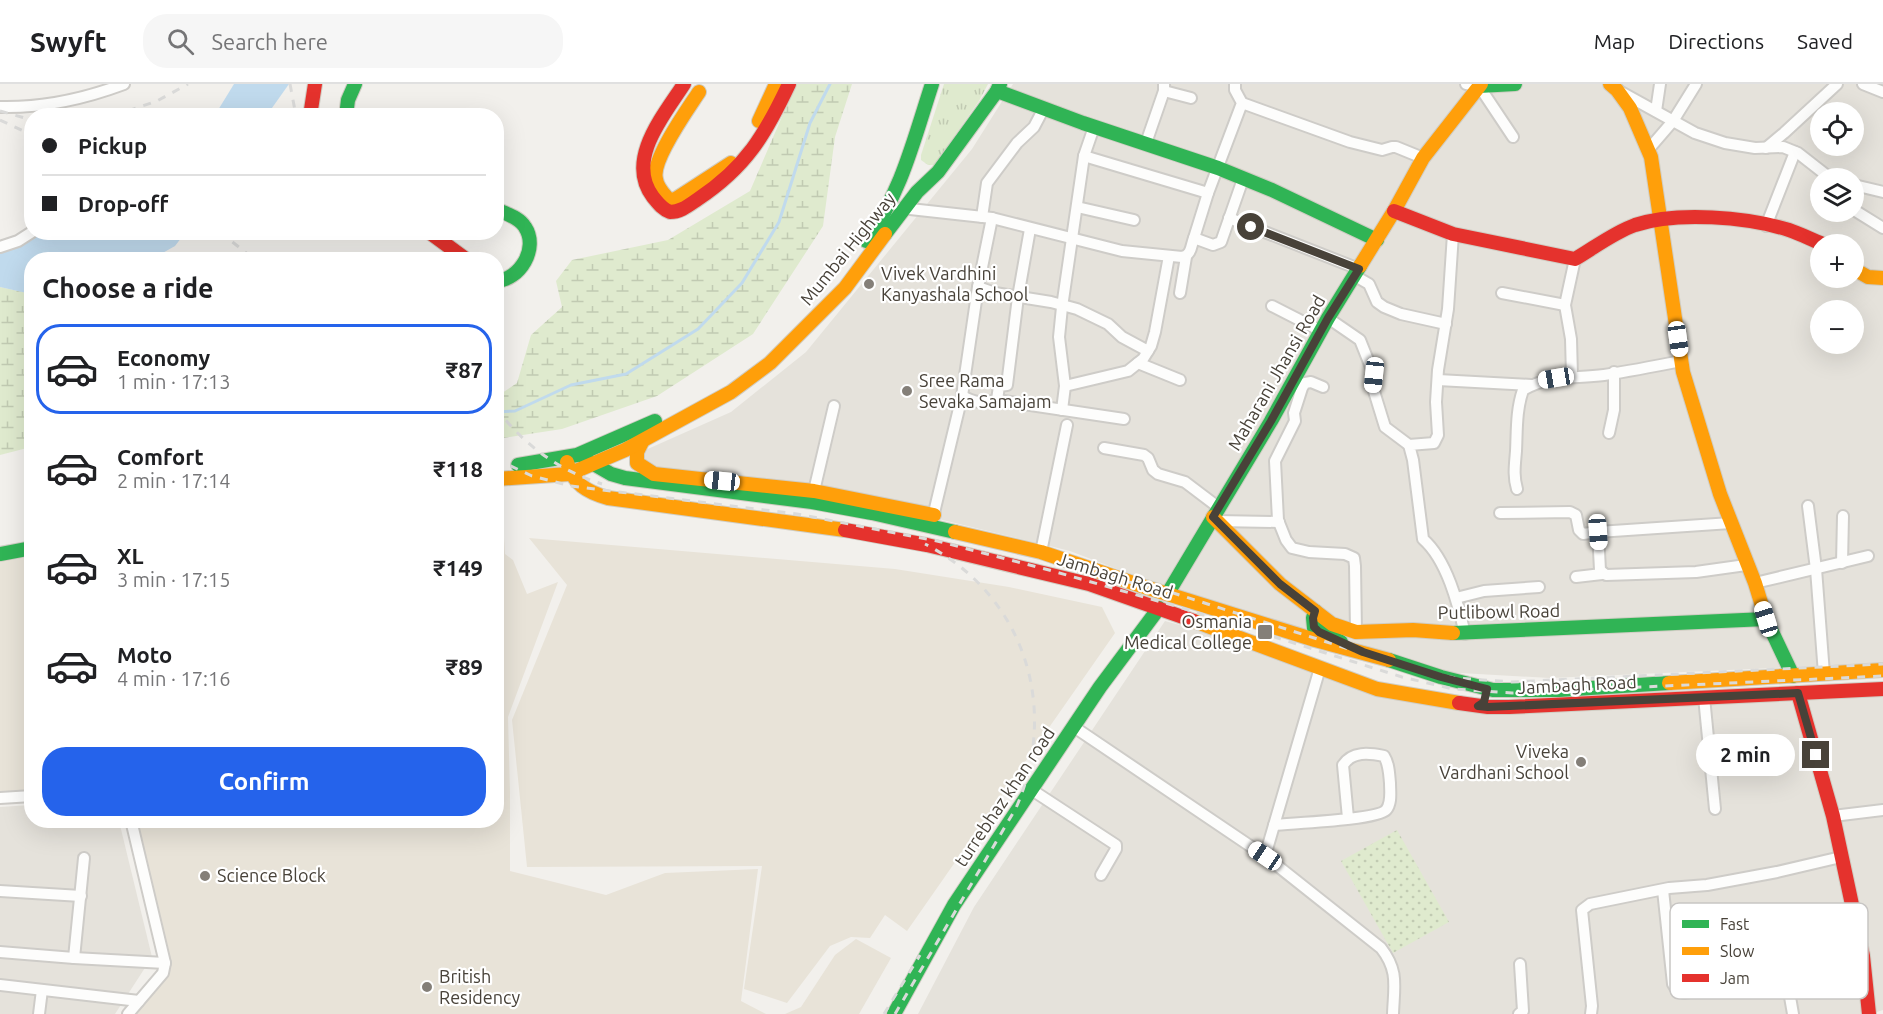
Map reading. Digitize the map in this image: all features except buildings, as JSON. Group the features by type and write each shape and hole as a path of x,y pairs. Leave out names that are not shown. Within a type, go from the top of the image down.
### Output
{"main road":[{"path":"311,108 315,84"},
{"path":"347,108 355,84"},
{"path":"684,84 643,157 644,184 662,209 670,213 676,213 736,171 748,156 789,84"},
{"path":"699,92 656,167 656,184 670,200 681,197 736,159 756,126 776,84"},
{"name":"Mumbai Highway","path":"504,467 572,456 676,411 710,392 761,354 824,296 878,225 899,186 933,84"},
{"path":"1475,85 1515,84"},
{"name":"Maharani Jhansi Road","path":"1168,593 1271,421 1328,318 1394,212 1423,158 1475,85"},
{"path":"1612,86 1630,108 1651,157 1683,372 1707,454 1766,619 1793,676"},
{"path":"999,87 1044,108 1094,127 1243,178 1377,240"},
{"name":"Mumbai Highway","path":"504,478 569,474 593,464 642,442 731,392 770,363 845,288 917,192 938,172 999,87"},
{"path":"1394,212 1453,234 1575,259 1635,225 1662,220 1705,218 1787,230 1810,239"},
{"path":"504,214 524,225 528,233 529,245 522,267 511,279 504,281"},
{"path":"440,240 456,252"},
{"path":"1864,275 1877,279 1883,278"},
{"path":"642,442 637,452 638,463 654,474 814,491 932,520"},
{"path":"569,474 572,456"},
{"name":"Jambagh Road","path":"572,456 611,474 633,480 812,502 932,520 1363,652"},
{"name":"Jambagh Road","path":"569,474 584,490 608,498 839,529 927,545 1089,584 1377,689 1478,706 1573,705 1883,689"},
{"name":"Putlibowl Road","path":"1216,515 1280,584 1332,624 1356,632 1413,630 1465,634 1766,619"},
{"path":"0,542 24,538"},
{"path":"0,554 24,550"},
{"name":"turrebhaz khan road","path":"894,1014 954,905 1100,687 1159,608"},
{"path":"1315,611 1314,627 1319,632 1363,652 1487,689 1558,690 1883,670"},
{"path":"1276,627 1277,643 1287,656"},
{"path":"1478,706 1484,702 1487,689"},
{"path":"1798,693 1833,816 1851,903"},
{"path":"1867,999 1869,1014"}],"street":[{"path":"0,106 27,108 76,99 124,84"},
{"path":"1235,84 1235,90 1242,103 1350,142 1382,150 1396,147 1423,158"},
{"path":"1656,111 1660,84"},
{"path":"1648,150 1673,121 1696,84"},
{"path":"1765,148 1837,84"},
{"path":"1863,84 1883,92"},
{"path":"1475,85 1513,137"},
{"path":"1612,86 1695,133 1725,143 1755,148 1783,147 1795,152 1817,168"},
{"path":"1146,143 1164,87 1191,98"},
{"path":"1180,293 1186,257 1242,103"},
{"path":"932,520 962,396 987,218 987,183 1017,143 1034,127 1044,108"},
{"path":"1062,410 1065,386 1059,337 1062,304 1084,156 1094,127"},
{"path":"1766,226 1795,152"},
{"path":"1084,156 1208,193"},
{"path":"1194,238 1213,245 1223,240 1243,178"},
{"path":"1864,187 1883,192"},
{"path":"890,202 904,210 987,218 1122,251 1186,257"},
{"path":"1077,207 1134,220"},
{"path":"1864,216 1883,228"},
{"path":"1229,218 1357,273 1369,284 1377,302 1384,307 1401,314 1446,324"},
{"path":"997,400 999,386 1007,385 1018,297 1030,229"},
{"path":"1408,445 1430,444 1437,440 1438,380 1446,324 1453,234"},
{"path":"0,248 24,237"},
{"path":"1065,386 1128,371 1148,351 1155,332 1169,255"},
{"path":"1572,376 1571,339 1566,305 1575,259"},
{"path":"978,287 996,293 1062,304 1077,309 1108,324 1122,337 1148,351"},
{"path":"1502,293 1566,305"},
{"path":"1272,306 1321,331"},
{"path":"1328,318 1360,340 1374,375 1373,388 1385,427 1408,445 1413,460 1423,539 1431,546 1447,575 1456,598 1465,634"},
{"path":"1516,489 1514,464 1523,390 1539,381 1642,369 1681,360"},
{"path":"1138,363 1180,380"},
{"path":"1609,433 1614,410 1614,372"},
{"path":"1438,380 1531,386"},
{"path":"1323,387 1311,382 1305,383 1294,412 1295,421 1275,461 1279,522 1292,548 1309,552 1345,554 1354,558 1356,632"},
{"path":"962,396 974,402 986,403 997,400 1124,419"},
{"path":"814,491 834,406"},
{"path":"1041,552 1067,424"},
{"path":"1104,448 1144,455 1152,464 1153,470 1158,474 1185,482 1216,515 1279,522"},
{"path":"1808,506 1816,569 1824,674"},
{"path":"1500,513 1570,512 1576,515 1579,530 1583,534 1731,523"},
{"path":"1842,563 1844,516"},
{"path":"1598,532 1602,574"},
{"path":"1755,583 1868,556"},
{"path":"1576,577 1602,574 1696,572 1746,565"},
{"path":"1456,598 1484,591 1539,586"},
{"path":"1265,856 1320,668"},
{"path":"1704,697 1715,808"},
{"path":"1074,727 1265,856 1381,948 1391,961 1394,971 1393,1014"},
{"path":"1274,825 1348,818 1381,814 1388,808 1391,798 1388,761 1384,756 1355,755 1348,758 1343,765 1348,818"},
{"path":"1032,790 1116,845 1101,875"},
{"path":"0,798 24,796"},
{"path":"1833,816 1883,810"},
{"path":"128,1014 163,973 165,963 133,828"},
{"path":"1591,1014 1582,910 1590,904 1777,872 1841,857"},
{"path":"74,958 84,858"},
{"path":"1663,890 1670,956"},
{"path":"0,891 81,896"},
{"path":"0,952 165,963"},
{"path":"1519,1014 1523,1011 1520,964"},
{"path":"0,985 139,1001"},
{"path":"39,1014 42,990"},
{"path":"1790,999 1793,1014"}],"shaded area":[{"path":"1013,84 1883,84 1883,663 1550,678 1443,672 1211,605 1070,551 844,496 633,473 641,452 731,412 806,352 972,149"},
{"path":"504,538 505,554 513,560 527,594 558,582 508,717 510,871 606,895 665,873 758,869 741,1001 766,1014 131,1014 170,970 138,828 504,828"},
{"name":"Osmania Medical College","path":"529,538 895,569 1009,587 1102,607 1115,633 907,931 885,915 870,938 851,937 830,946 787,1003 744,989 762,866 527,867 512,720 567,585"},
{"path":"24,557 24,791 0,793 0,561"},
{"path":"1165,621 1220,636 1357,684 1493,709 1883,691 1883,1010 1871,1014 918,1014 974,907"},
{"path":"24,805 24,828 121,828 152,957 115,1014 0,1014 0,807"},
{"path":"856,939 891,958 859,1014 785,1014 801,1007 835,955"}],"green space":[{"path":"796,84 852,84 835,137 823,226 753,334 657,396 562,429 504,438 504,392 517,383 531,335 562,307 556,281 572,260 668,240 750,191"},
{"path":"944,84 988,84 979,101 934,165 928,165 921,160 921,155"},
{"path":"0,287 24,292 24,449 0,455"},
{"path":"1397,830 1449,922 1393,953 1341,861"}],"water":[{"path":"234,84 289,84 272,108 219,108"},
{"path":"24,235 24,240 180,240 175,246 164,252 24,252 24,292 0,287 0,241"}],"waterway":[{"path":"504,412 515,411 571,385 626,374 698,329 742,283 779,222 810,123 830,84"}],"railway":[{"path":"136,108 157,101 188,84"},
{"path":"290,84 294,108"},
{"path":"0,111 24,118"},
{"path":"0,120 24,131"},
{"path":"230,240 245,252"},
{"path":"504,417 518,434 543,455 571,471 602,484"},
{"path":"504,463 532,476 571,486 797,514 937,541 1179,607 1402,677 1453,689 1512,693 1883,676"},
{"path":"895,1014 1016,808 1029,770 1034,731 1033,694 1024,657 1009,623 987,593 959,566 925,544"},
{"path":"1094,574 1167,591 1405,667 1455,678 1512,682 1883,664"},
{"path":"884,1014 920,955"}],"traffic: fast":[{"path":"347,108 355,84"},
{"path":"866,241 898,185 932,84"},
{"path":"885,234 917,192 938,172 1000,84"},
{"path":"1479,86 1515,84"},
{"path":"997,91 1083,123 1218,168 1272,190 1377,240"},
{"path":"504,213 516,218 525,227 530,244 525,262 513,275 504,279"},
{"path":"1168,593 1360,266"},
{"path":"518,465 577,455 655,421"},
{"path":"585,459 611,474 625,478 812,502 955,532"},
{"path":"0,554 24,550"},
{"path":"894,1014 954,905 1100,687 1159,608"},
{"path":"1315,611 1314,628 1341,642"},
{"path":"1453,633 1766,619 1793,676"},
{"path":"1389,660 1441,677 1493,690 1559,690 1669,683"}],"traffic: slow":[{"path":"759,121 776,84"},
{"path":"1360,266 1423,158 1481,84"},
{"path":"1610,84 1630,108 1651,157 1683,372 1720,494 1755,583 1766,619"},
{"path":"699,92 659,160 656,179 660,190 668,199 674,200 731,163"},
{"path":"504,478 569,474 625,450 731,392 770,363 845,288 885,234"},
{"path":"1864,275 1883,278"},
{"path":"642,442 637,452 637,463 654,474 814,491 934,515"},
{"path":"567,462 573,476 582,486 608,498 845,530"},
{"path":"1213,517 1280,584 1332,624 1356,632 1413,630 1453,633"},
{"path":"955,532 1041,552 1315,640 1389,660"},
{"path":"1194,621 1377,689 1459,703"},
{"path":"1669,683 1883,670"}],"traffic: jam":[{"path":"311,108 315,84"},
{"path":"684,84 650,138 643,168 645,183 653,197 662,208 670,212 681,209 698,199 742,162 762,134 789,84"},
{"path":"1394,211 1453,234 1575,259 1627,228 1671,218 1733,219 1772,225 1810,239"},
{"path":"440,240 456,252"},
{"path":"845,530 927,545 1089,584 1194,621"},
{"path":"1459,703 1509,707 1883,689"},
{"path":"1798,693 1833,816 1852,903"},
{"path":"1867,999 1869,1014"}],"place":[{"name":"Vivek Vardhini Kanyashala School","path":"869,284"},
{"name":"Sree Rama Sevaka Samajam","path":"907,391"},
{"name":"Osmania Medical College","path":"1265,632"},
{"name":"Viveka Vardhani School","path":"1581,762"},
{"name":"Science Block","path":"205,876"},
{"name":"British Residency","path":"427,987"}],"route":[{"path":"1251,227 1359,269 1328,318 1271,421 1213,517 1280,584 1315,611 1314,627 1319,632 1363,652 1487,689 1484,702 1478,706 1573,705 1798,693 1816,755"}]}
